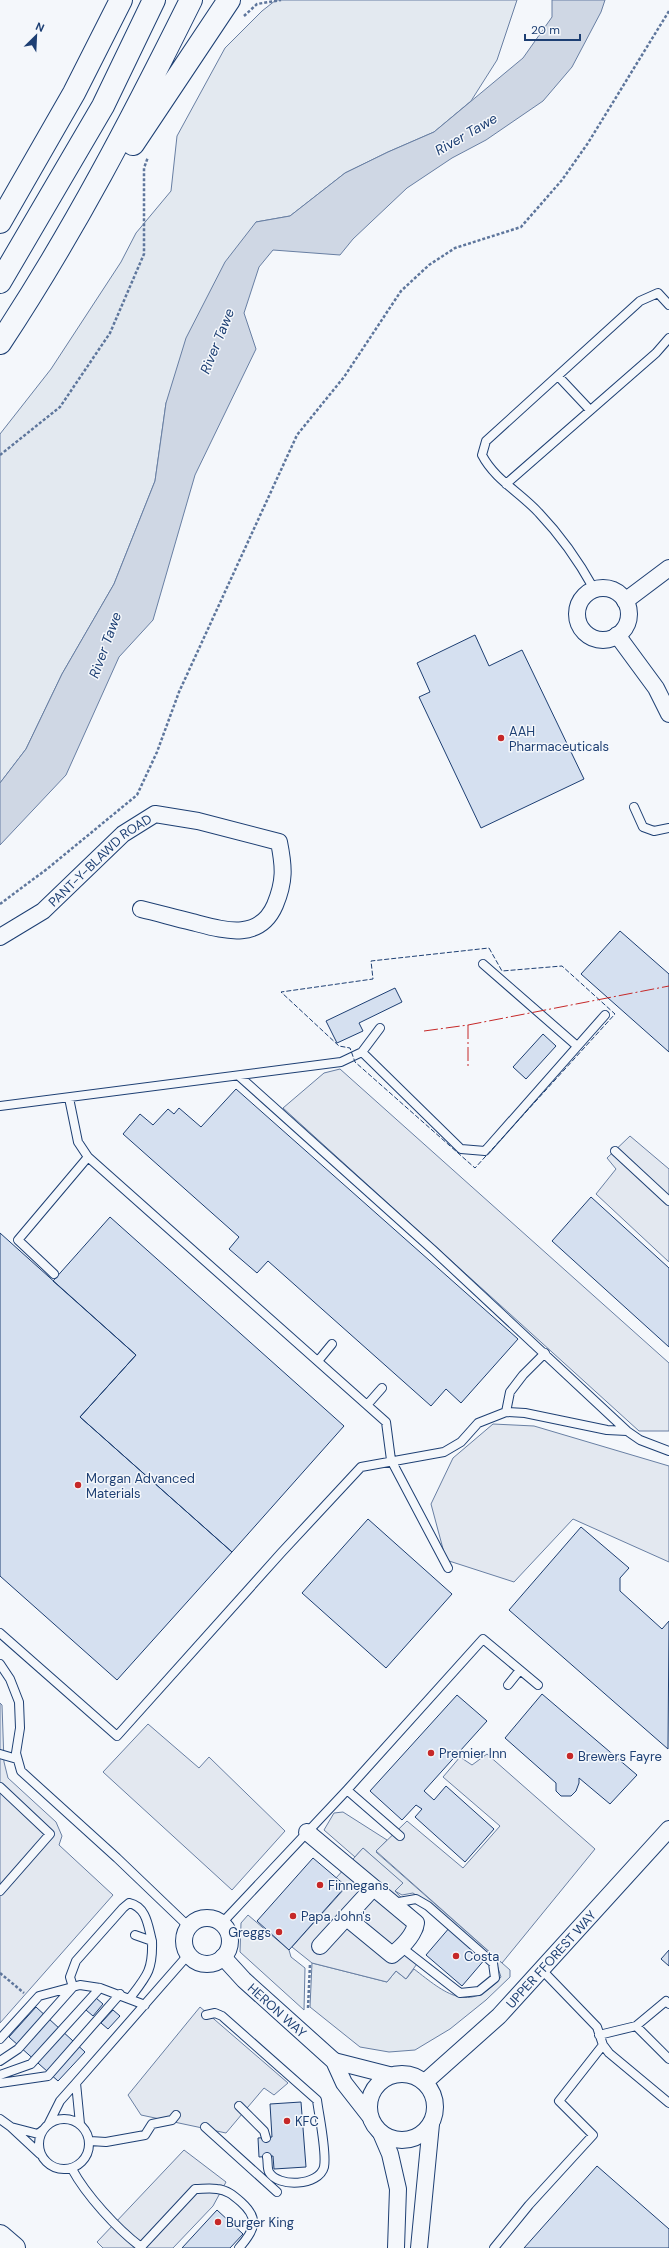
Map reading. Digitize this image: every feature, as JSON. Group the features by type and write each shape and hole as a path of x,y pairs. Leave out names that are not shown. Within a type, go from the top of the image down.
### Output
{"main road":[{"path":"0,222 74,93 121,0"},
{"path":"0,282 103,106 154,0"},
{"path":"39,284 132,120 191,0"},
{"path":"0,343 229,0"},
{"path":"0,2236 14,2248"}],"street":[{"path":"625,601 669,568"},
{"path":"594,589 612,590 625,601 628,610 628,620 624,629 617,635 600,640 591,637 579,625 577,617 581,600 594,589"},
{"path":"617,635 656,688 669,714"},
{"name":"PANT-Y-BLAWD ROAD","path":"0,937 42,911 123,834 156,814 198,821 279,842 284,871 279,895 270,917 256,927 242,931 222,929 141,909"},
{"name":"UPPER FFOREST WAY","path":"425,2082 499,2016 669,1829"},
{"path":"307,1832 416,1923 415,1929 401,1947 392,1954 382,1948 347,1918"},
{"path":"320,1946 373,1888"},
{"path":"201,1918 215,1919 222,1923 230,1936 228,1951 224,1957 209,1964 201,1963 188,1955 184,1941 188,1926 201,1918"},
{"name":"HERON WAY","path":"224,1957 244,1980 334,2061 344,2083 369,2115"},
{"name":"HERON WAY","path":"334,2061 389,2076"},
{"path":"419,2248 431,2124 435,2113 435,2102 432,2091 425,2082 408,2074 389,2076 374,2087 370,2096 369,2115 374,2125 381,2133 391,2139 402,2140 413,2138 423,2132 431,2124"},
{"path":"381,2133 390,2154 398,2189 396,2248"}],"lane":[{"path":"594,589 578,561 539,512 489,469 482,455 486,441 640,301 658,293 669,305"},
{"path":"506,484 656,353 669,338"},
{"path":"558,376 590,410"},
{"path":"634,807 643,827 654,830 669,828"},
{"path":"483,964 577,1046"},
{"path":"362,1052 461,1149 485,1151 605,1015"},
{"path":"0,1106 341,1062 362,1052 380,1028"},
{"path":"239,1076 545,1353 627,1431 640,1440 669,1451"},
{"path":"69,1098 78,1142 88,1157 386,1422 391,1460 448,1568"},
{"path":"615,1151 669,1201"},
{"path":"54,1274 18,1240 88,1157"},
{"path":"318,1361 332,1344"},
{"path":"506,1412 510,1392 523,1375 545,1353"},
{"path":"367,1405 382,1388"},
{"path":"0,1632 117,1736 281,1553 361,1467 391,1460 421,1457 444,1452 461,1442 478,1423 506,1412 525,1413 607,1430 627,1431"},
{"path":"222,1923 347,1790 483,1640 538,1685"},
{"path":"0,1664 10,1679 19,1702 20,1728 16,1753 21,1772 40,1791 117,1858 188,1926"},
{"path":"508,1685 520,1670"},
{"path":"0,1754 17,1759"},
{"path":"0,1787 50,1834 0,1891"},
{"path":"347,1790 400,1836"},
{"path":"393,1903 416,1899 428,1906 493,1963 495,1978 480,1991 460,1993 401,1947"},
{"path":"74,1987 70,1977 76,1961 123,1908 130,1903 138,1905 144,1912 152,1941 153,1961 144,1979 130,1998"},
{"path":"135,1935 152,1941"},
{"path":"11,2127 38,2134 43,2130 49,2123 60,2101 188,1955"},
{"path":"541,1969 597,2027 603,2046 608,2053 669,2103"},
{"path":"0,2075 31,2064 103,1989 107,1980"},
{"path":"0,2039 38,1996 80,1985 120,1994 145,2005"},
{"path":"0,2061 18,2049 74,1987"},
{"path":"0,2083 48,2076 120,1994"},
{"path":"600,2034 636,2026 666,2001 669,2004"},
{"path":"206,2015 215,2013 222,2016 317,2100 324,2157 324,2168 319,2175 313,2179 283,2182 275,2179 269,2171 268,2157"},
{"path":"636,2026 669,2059"},
{"path":"494,2248 529,2205 593,2135 559,2101 603,2046"},
{"path":"0,2119 11,2127 40,2154 50,2166 57,2169 72,2169 84,2161 90,2148 88,2134 80,2124 76,2083"},
{"path":"239,2106 264,2132 266,2138"},
{"path":"90,2141 106,2142 145,2135 152,2124 172,2120 176,2115"},
{"path":"49,2123 64,2119 80,2124"},
{"path":"205,2127 276,2192"},
{"path":"40,2154 39,2142 43,2130"},
{"path":"72,2169 80,2184 126,2236 141,2248 195,2189 217,2189 230,2193 251,2212 254,2222 250,2235 239,2248"}],"path":[{"path":"240,20 257,4 281,0"},
{"path":"0,904 47,869 137,795 158,752 179,692 297,435 344,377 400,291 429,265 455,248 521,227 562,180 588,143 669,11"},
{"path":"0,455 60,406 110,333 144,254 144,168 150,155"},
{"path":"308,2008 310,1964"},
{"path":"0,1973 22,1993 38,1996"}],"shaded area":[{"path":"276,0 517,0 497,60 471,101 434,132 345,173 290,216 256,222 166,403 155,481 114,584 62,674 26,749 0,783 0,434 51,369 121,262 136,233 171,191 177,136 225,48 262,11"},
{"path":"340,1069 669,1363 669,1431 639,1431 283,1108 324,1073"},
{"path":"630,1136 669,1169 669,1262 596,1194 616,1169 607,1158"},
{"path":"493,1424 534,1426 669,1466 669,1562 573,1519 514,1582 446,1560 431,1504 453,1458"},
{"path":"0,1703 2,1705 4,1762 8,1778 56,1822 62,1836 59,1845 113,1895 0,2023"},
{"path":"148,1724 199,1768 209,1757 285,1831 232,1890 103,1772"},
{"path":"487,1754 595,1849 502,1963 376,1851 407,1821 463,1868 500,1826 443,1777 460,1757 472,1765"},
{"path":"343,1812 387,1840 376,1852 510,1970 510,1977 486,2000 450,2029 415,2050 389,2052 360,2047 310,2007 312,1963 387,1982 396,1971 406,1979 414,1969 436,1986 447,1992 457,1996 468,1997 478,1995 489,1989 501,1977 497,1965 429,1904 413,1893 402,1895 395,1891 402,1883 363,1848 355,1857 324,1830 334,1813"},
{"path":"363,1848 403,1883 395,1891 423,1920 423,1931 408,1950 419,1961 406,1979 396,1971 387,1982 312,1963 292,1947 346,1887 336,1878"},
{"path":"248,1915 289,1950 291,1957 305,1968 304,2010 240,1952 241,1923"},
{"path":"200,2007 288,2083 274,2095 264,2088 226,2133 141,2115 128,2095"},
{"path":"184,2150 226,2182 213,2206 173,2248 103,2248 97,2242"}],"water":[{"name":"River Tawe","path":"552,0 605,0 601,12 572,67 543,101 486,140 452,158 407,188 353,239 340,255 273,250 259,267 244,313 256,349 195,475 153,620 119,657 66,775 0,845 0,783 26,749 62,674 114,584 155,481 166,403 186,338 225,262 256,222 290,216 345,173 434,132 523,58 552,17"}],"building":[{"name":"AAH Pharmaceuticals","path":"475,635 489,666 522,650 584,779 481,828 419,697 430,692 417,663"},
{"path":"620,931 669,974 669,1052 581,974"},
{"path":"395,988 402,1002 359,1023 363,1031 337,1043 326,1021"},
{"path":"543,1034 556,1046 526,1079 513,1067"},
{"path":"236,1089 518,1339 461,1403 446,1389 431,1406 268,1261 257,1273 229,1249 239,1237 123,1134 140,1114 153,1125 168,1109 174,1114 179,1108 201,1127"},
{"path":"591,1197 669,1268 669,1347 552,1241"},
{"path":"110,1217 344,1426 232,1552 80,1417 136,1355 53,1281"},
{"name":"Morgan Advanced Materials","path":"0,1233 136,1355 80,1417 232,1552 117,1680 0,1576"},
{"path":"368,1519 452,1594 386,1668 302,1593"},
{"path":"581,1527 629,1568 620,1578 620,1591 662,1629 669,1621 668,1749 509,1610"},
{"name":"Brewers Fayre","path":"542,1694 637,1775 610,1804 579,1778 576,1791 571,1796 561,1796 556,1791 556,1783 505,1738"},
{"name":"Premier Inn","path":"457,1695 487,1721 424,1791 434,1800 446,1786 494,1829 465,1862 415,1817 422,1809 416,1805 402,1820 370,1791"},
{"path":"313,1858 346,1886 289,1950 257,1921"},
{"name":"Costa","path":"450,1927 486,1958 462,1986 426,1955"},
{"path":"669,1950 669,1966 661,1959"},
{"path":"96,1998 103,2004 93,2016 86,2010"},
{"path":"36,2007 85,2052 58,2081 9,2037"},
{"path":"113,2010 120,2016 108,2029 101,2023"},
{"name":"KFC","path":"301,2102 306,2167 274,2169 273,2156 259,2157 258,2138 272,2137 270,2104"},
{"path":"597,2166 669,2229 669,2248 524,2248"},
{"name":"Burger King","path":"217,2210 243,2234 230,2248 182,2248"}],"fence":[{"path":"489,948 502,971 562,966 615,1014 475,1168 355,1062 350,1048 339,1046 281,992 373,979 371,961 489,948"}],"power":[{"path":"424,1031 468,1025 669,986"},
{"path":"468,1025 468,1067"}],"place":[{"name":"AAH Pharmaceuticals","path":"501,738"},
{"name":"Morgan Advanced Materials","path":"78,1485"},
{"name":"Premier Inn","path":"431,1753"},
{"name":"Brewers Fayre","path":"570,1756"},
{"name":"Finnegans","path":"320,1885"},
{"name":"Papa John's","path":"293,1916"},
{"name":"Greggs","path":"279,1932"},
{"name":"Costa","path":"456,1956"},
{"name":"KFC","path":"287,2121"},
{"name":"Burger King","path":"218,2222"}]}
